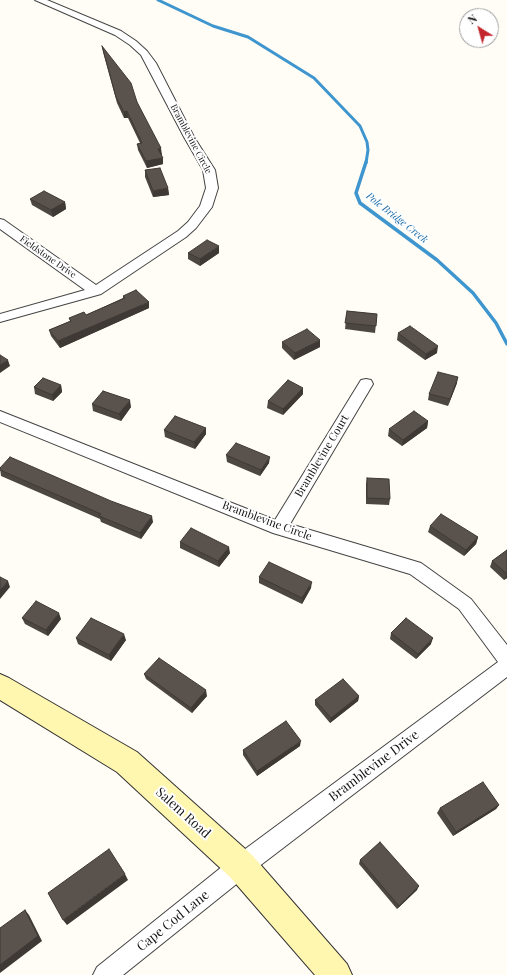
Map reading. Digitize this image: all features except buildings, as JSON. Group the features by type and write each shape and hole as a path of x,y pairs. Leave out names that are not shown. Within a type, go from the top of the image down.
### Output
{"street":[{"name":"Bramblevine Circle","path":"0,318 96,291 182,234 192,225 206,207 210,197 211,179 209,170 151,63 144,53 118,33 39,0"},
{"name":"Fieldstone Drive","path":"0,223 96,291"},
{"name":"Bramblevine Court","path":"279,528 366,384"},
{"name":"Bramblevine Circle","path":"0,416 279,528 415,568 465,604 507,660"},
{"name":"Bramblevine Drive","path":"241,866 507,666"},
{"name":"Salem Road","path":"0,686 127,762 241,866 336,975"},
{"name":"Cape Cod Lane","path":"105,975 241,866"}],"waterway":[{"name":"Pole Bridge Creek","path":"158,0 213,26 248,37 314,78 360,126 367,142 368,150 366,163"},
{"name":"Pole Bridge Creek","path":"366,162 356,193 360,203 437,260 473,293 496,323 507,344"}]}
